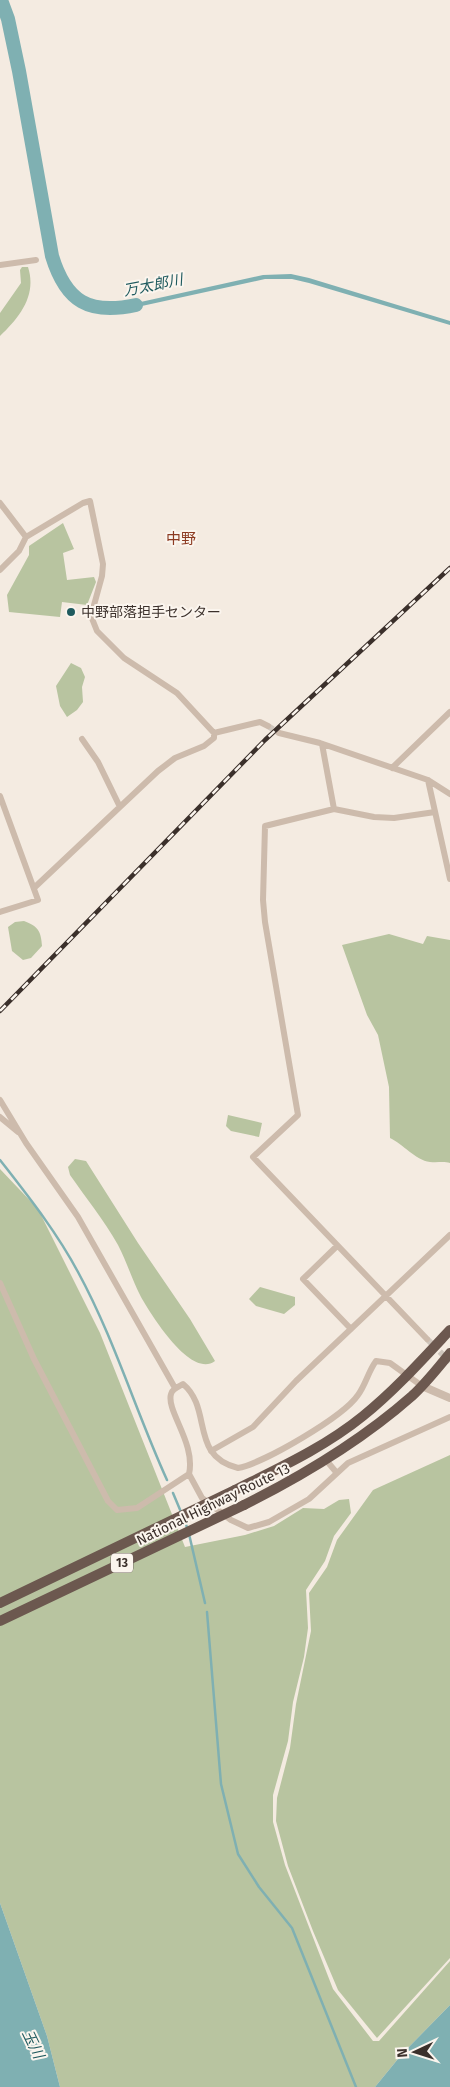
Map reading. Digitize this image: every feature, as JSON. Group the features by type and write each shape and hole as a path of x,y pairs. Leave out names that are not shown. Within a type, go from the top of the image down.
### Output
{"highway":[{"name":"13","path":"408,1375 450,1330"},
{"name":"13","path":"422,1386 450,1353"},
{"name":"National Highway Route 13","path":"0,1603 305,1455 362,1416 408,1375"},
{"name":"National Highway Route 13","path":"0,1621 305,1474 347,1446 422,1386"}],"street":[{"path":"0,265 36,260"},
{"path":"0,570 19,551 26,537 90,501 103,564 102,576 91,616 97,631 124,658 177,693 214,733"},
{"path":"0,503 26,537"},
{"path":"392,768 450,712"},
{"path":"214,733 260,722 268,726"},
{"path":"35,887 175,758 204,746 214,738 214,733"},
{"path":"279,733 322,744 428,780 450,794"},
{"path":"82,739 98,762 120,807"},
{"path":"322,744 334,809"},
{"path":"428,780 450,879"},
{"path":"0,796 35,887 38,900 0,912"},
{"path":"427,1339 253,1157 298,1115 265,922 263,900 265,826 334,809 374,817 394,818 435,812"},
{"path":"0,1100 21,1135 78,1217 175,1388"},
{"path":"0,1117 21,1135"},
{"path":"211,1452 254,1427 296,1381 450,1235"},
{"path":"337,1246 303,1279 351,1330"},
{"path":"0,1283 34,1359 112,1508 122,1510 138,1508 188,1474 192,1461 171,1402 171,1394 175,1388 182,1384 198,1402 205,1440 211,1452 228,1466 238,1468 245,1467 276,1452 344,1410 358,1396 376,1361 390,1363 422,1386 450,1398"},
{"path":"188,1474 202,1498 230,1520 248,1528 269,1522 309,1499 336,1472 348,1463 450,1417"},
{"path":"326,1460 336,1472"}],"green space":[{"path":"22,267 28,267 30,287 28,296 20,313 0,336 0,313 21,283 20,270"},
{"path":"63,523 74,549 63,553 67,580 94,577 96,582 87,605 62,602 60,617 9,612 7,595 29,555 29,546"},
{"path":"71,663 81,668 85,677 82,687 83,702 77,710 67,717 60,706 56,686"},
{"path":"24,921 33,925 38,930 42,946 31,958 23,960 12,951 8,927 15,922"},
{"path":"389,934 423,944 427,936 450,940 450,1163 425,1161 390,1138 389,1087 378,1035 367,1015 342,945"},
{"path":"228,1115 262,1123 259,1137 231,1131 226,1126"},
{"path":"75,1159 86,1161 138,1243 190,1319 215,1361 205,1364 195,1361 184,1354 154,1318 141,1297 113,1236 70,1175 68,1167"},
{"path":"0,1169 38,1209 100,1333 185,1547 245,1535 274,1526 303,1508 324,1509 339,1500 349,1499 351,1513 334,1536 325,1561 306,1590 308,1628 304,1657 293,1702 288,1741 273,1795 273,1822 285,1865 333,1989 373,2041 379,2041 450,1961 450,2005 402,2054 375,2087 60,2087 47,2036 0,1903"},
{"path":"260,1287 295,1297 295,1305 284,1314 256,1306 249,1299"},
{"path":"450,1455 450,1958 377,2038 338,1990 313,1931 288,1866 276,1821 277,1798 290,1748 296,1704 311,1631 309,1593 327,1567 337,1540 373,1490"}],"water":[{"path":"291,274 450,321 450,325 292,279 265,279 119,311 118,307 263,275"},
{"name":"玉川","path":"0,1903 47,2036 60,2087 0,2087"},
{"path":"450,2005 450,2087 375,2087 402,2054"}],"waterway":[{"name":"万太郎川","path":"1,0 8,19 19,71 52,256 58,272 64,284 82,302 105,308 136,305"},
{"path":"0,1160 51,1228 78,1272 103,1323 167,1480"},
{"path":"173,1493 181,1512"},
{"path":"184,1517 187,1528"},
{"path":"189,1534 205,1603"},
{"path":"207,1612 221,1784 238,1854 259,1887 292,1928 356,2087"}],"tunnel":[{"path":"268,726 279,733"},
{"path":"427,1339 450,1362"}],"railway":[{"path":"0,1011 265,740 450,568"}],"place":[{"name":"中野部落担手センター","path":"71,612"}],"district":[{"name":"中野","path":"181,539"}]}
